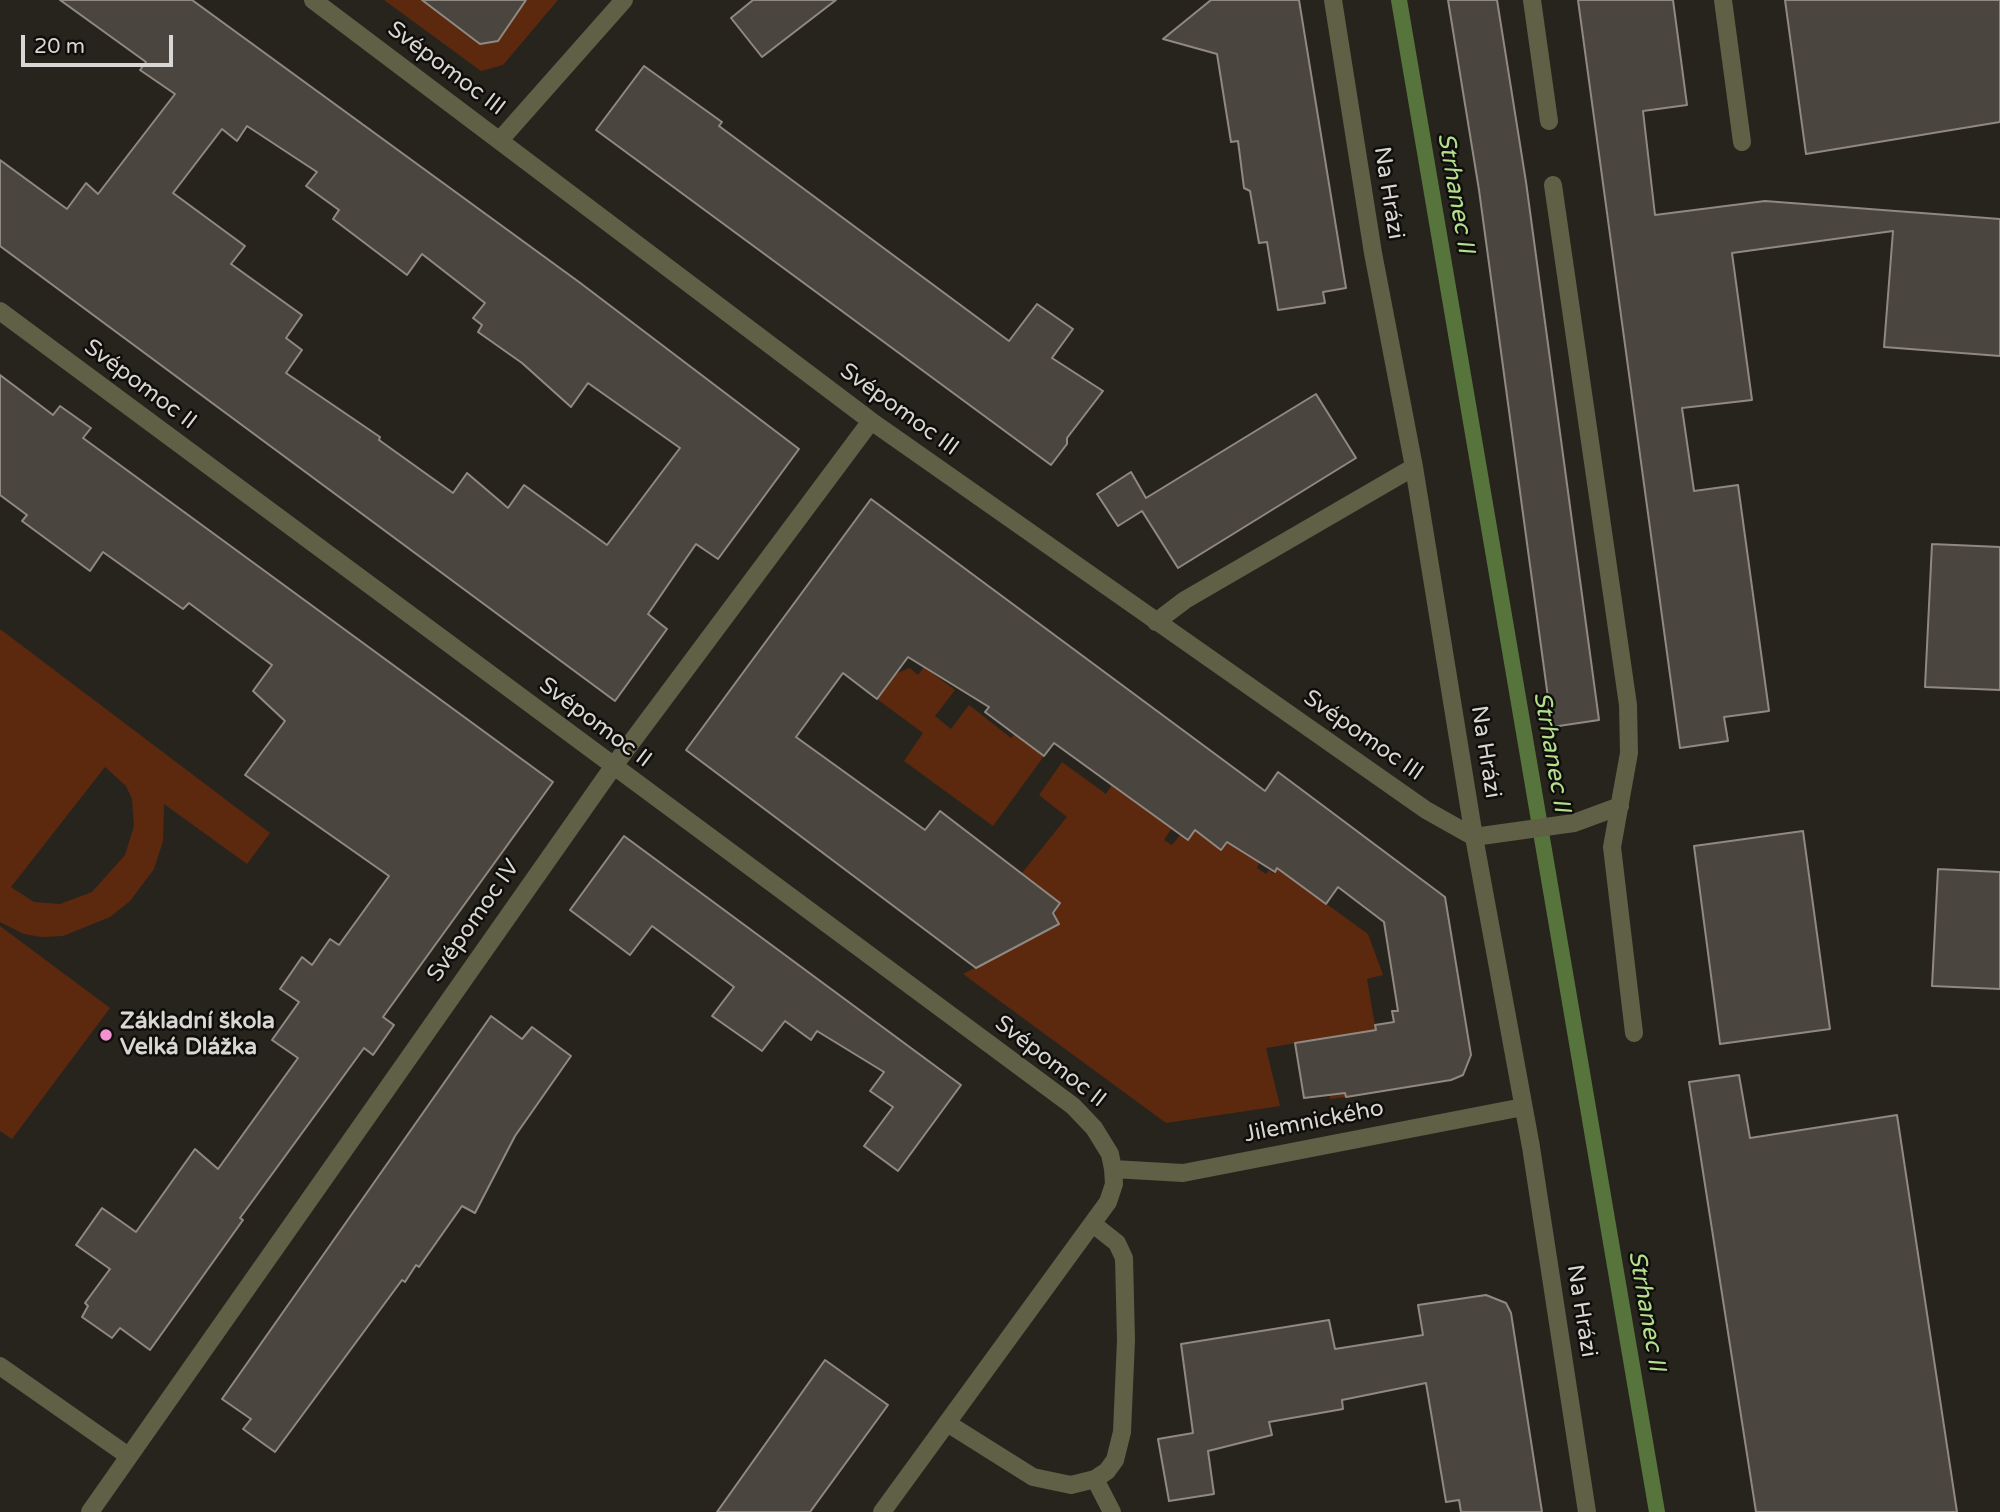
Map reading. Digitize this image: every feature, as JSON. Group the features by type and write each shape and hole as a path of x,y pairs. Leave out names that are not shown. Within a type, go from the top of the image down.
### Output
{"street":[{"name":"Svépomoc III","path":"313,0 871,421 1426,810 1474,836"},
{"path":"500,140 624,0"},
{"name":"Na Hrázi","path":"1333,0 1373,253 1414,467 1474,836 1523,1107 1587,1512"},
{"path":"1532,0 1549,121"},
{"path":"1723,0 1742,142"},
{"path":"1553,185 1628,705 1629,753 1612,846 1634,1034"},
{"name":"Svépomoc II","path":"0,311 1073,1106 1094,1128 1110,1154 1113,1169"},
{"name":"Svépomoc IV","path":"90,1512 127,1455 613,767 871,421"},
{"path":"1156,622 1185,600 1414,467"},
{"path":"1474,836 1516,833 1574,823 1620,806"},
{"name":"Jilemnického","path":"1113,1169 1183,1173 1523,1107"},
{"path":"881,1512 1108,1202 1114,1184 1113,1169"},
{"path":"947,1423 1033,1477 1071,1485 1095,1479 1107,1471 1119,1447 1126,1340 1124,1258 1117,1243 1093,1224"},
{"path":"0,1366 127,1455"},
{"path":"1095,1479 1112,1512"}],"shaded area":[{"path":"384,0 431,0 428,5 480,44 498,41 526,0 558,0 503,65 481,71"},
{"path":"0,629 270,833 247,864 164,804 163,841 154,869 130,901 110,917 63,936 41,937 24,934 0,922","holes":["105,767 126,786 132,799 134,826 125,855 92,892 60,904 34,902 11,887"]},
{"path":"924,667 955,690 935,716 951,729 969,705 1011,738 1015,734 1044,756 993,826 904,761 923,733 877,699 897,673 910,668 918,675"},
{"path":"1062,762 1106,794 1112,785 1172,828 1164,840 1172,845 1181,834 1189,840 1195,830 1221,850 1235,830 1262,850 1255,860 1259,863 1257,868 1266,874 1269,870 1274,874 1277,868 1368,934 1383,975 1367,979 1378,1043 1338,1049 1346,1097 1330,1099 1320,1039 1266,1048 1280,1106 1166,1123 963,974 1058,924 1055,913 1060,902 1022,873 1067,817 1039,795"},
{"path":"0,926 110,1008 12,1139 0,1131"}],"building":[{"path":"60,0 192,0 579,282 799,449 718,559 696,544 648,614 667,629 615,701 0,246 0,160 67,209 86,183 98,194 175,94 140,70 146,62","holes":["247,126 317,172 306,186 339,210 333,219 407,275 422,254 485,303 473,318 482,325 478,332 522,363 571,407 588,383 680,448 607,545 524,485 508,508 467,473 453,493 379,440 380,437 286,373 302,350 286,338 302,315 231,264 245,246 173,193 222,129 237,141"]},
{"path":"422,0 526,0 498,41 480,44"},
{"path":"753,0 836,0 762,57 731,18"},
{"path":"1211,0 1299,0 1346,288 1323,292 1325,303 1278,310 1267,242 1259,243 1250,191 1244,188 1238,141 1231,142 1217,54 1163,39"},
{"path":"1448,0 1497,0 1526,182 1599,720 1552,727 1479,190"},
{"path":"1578,0 1673,0 1687,105 1643,111 1655,215 1765,201 2000,219 2000,356 1884,347 1893,231 1732,253 1752,400 1682,408 1694,491 1738,485 1769,711 1724,717 1728,741 1680,748"},
{"path":"1785,0 2000,0 2000,122 1806,154"},
{"path":"644,66 722,122 719,126 1009,341 1037,304 1073,329 1052,358 1103,391 1067,438 1067,444 1051,465 596,130"},
{"path":"0,375 53,415 60,406 91,428 83,438 553,782 383,1017 394,1025 373,1055 364,1048 240,1218 243,1220 150,1350 120,1328 112,1338 82,1317 88,1306 85,1303 110,1269 76,1245 102,1208 136,1232 195,1149 218,1169 298,1058 272,1040 299,1002 280,989 302,957 312,965 330,939 339,945 389,876 245,775 285,721 253,691 272,665 189,603 183,609 103,552 90,571 22,521 27,515 0,495"},
{"path":"1316,394 1356,458 1178,568 1142,511 1118,526 1097,494 1131,472 1146,498"},
{"path":"871,499 1265,791 1278,772 1445,897 1471,1055 1463,1075 1451,1080 1346,1097 1345,1093 1304,1098 1295,1043 1376,1030 1375,1025 1394,1022 1392,1011 1398,1011 1384,922 1338,887 1326,904 1277,868 1275,872 1227,842 1221,850 1195,830 1188,840 1054,743 1044,756 985,712 989,707 908,657 877,699 843,673 796,737 925,830 940,811 1060,903 1053,913 1059,924 976,968 686,750"},
{"path":"1932,544 2000,547 2000,690 1925,687"},
{"path":"1803,831 1830,1029 1720,1044 1694,846"},
{"path":"624,836 961,1085 898,1171 864,1146 893,1107 870,1091 884,1072 817,1031 811,1040 785,1021 762,1051 712,1016 734,987 652,926 630,955 570,910"},
{"path":"1938,869 2000,872 2000,989 1932,986"},
{"path":"491,1016 522,1039 532,1027 571,1056 515,1136 475,1213 462,1206 419,1267 416,1265 405,1282 402,1280 275,1452 243,1429 251,1419 222,1399"},
{"path":"1739,1075 1750,1138 1897,1115 1957,1512 1756,1512 1689,1082"},
{"path":"1486,1295 1506,1303 1511,1313 1542,1512 1461,1512 1459,1500 1446,1502 1426,1383 1342,1400 1343,1409 1269,1422 1272,1435 1208,1451 1214,1494 1169,1501 1158,1439 1193,1433 1181,1344 1329,1320 1335,1349 1423,1335 1418,1305"},
{"path":"825,1360 888,1405 810,1512 717,1512"}],"waterway":[{"name":"Strhanec II","path":"1399,0 1657,1512"}],"place":[{"name":"Základní škola Velká Dlážka","path":"106,1035"}]}
